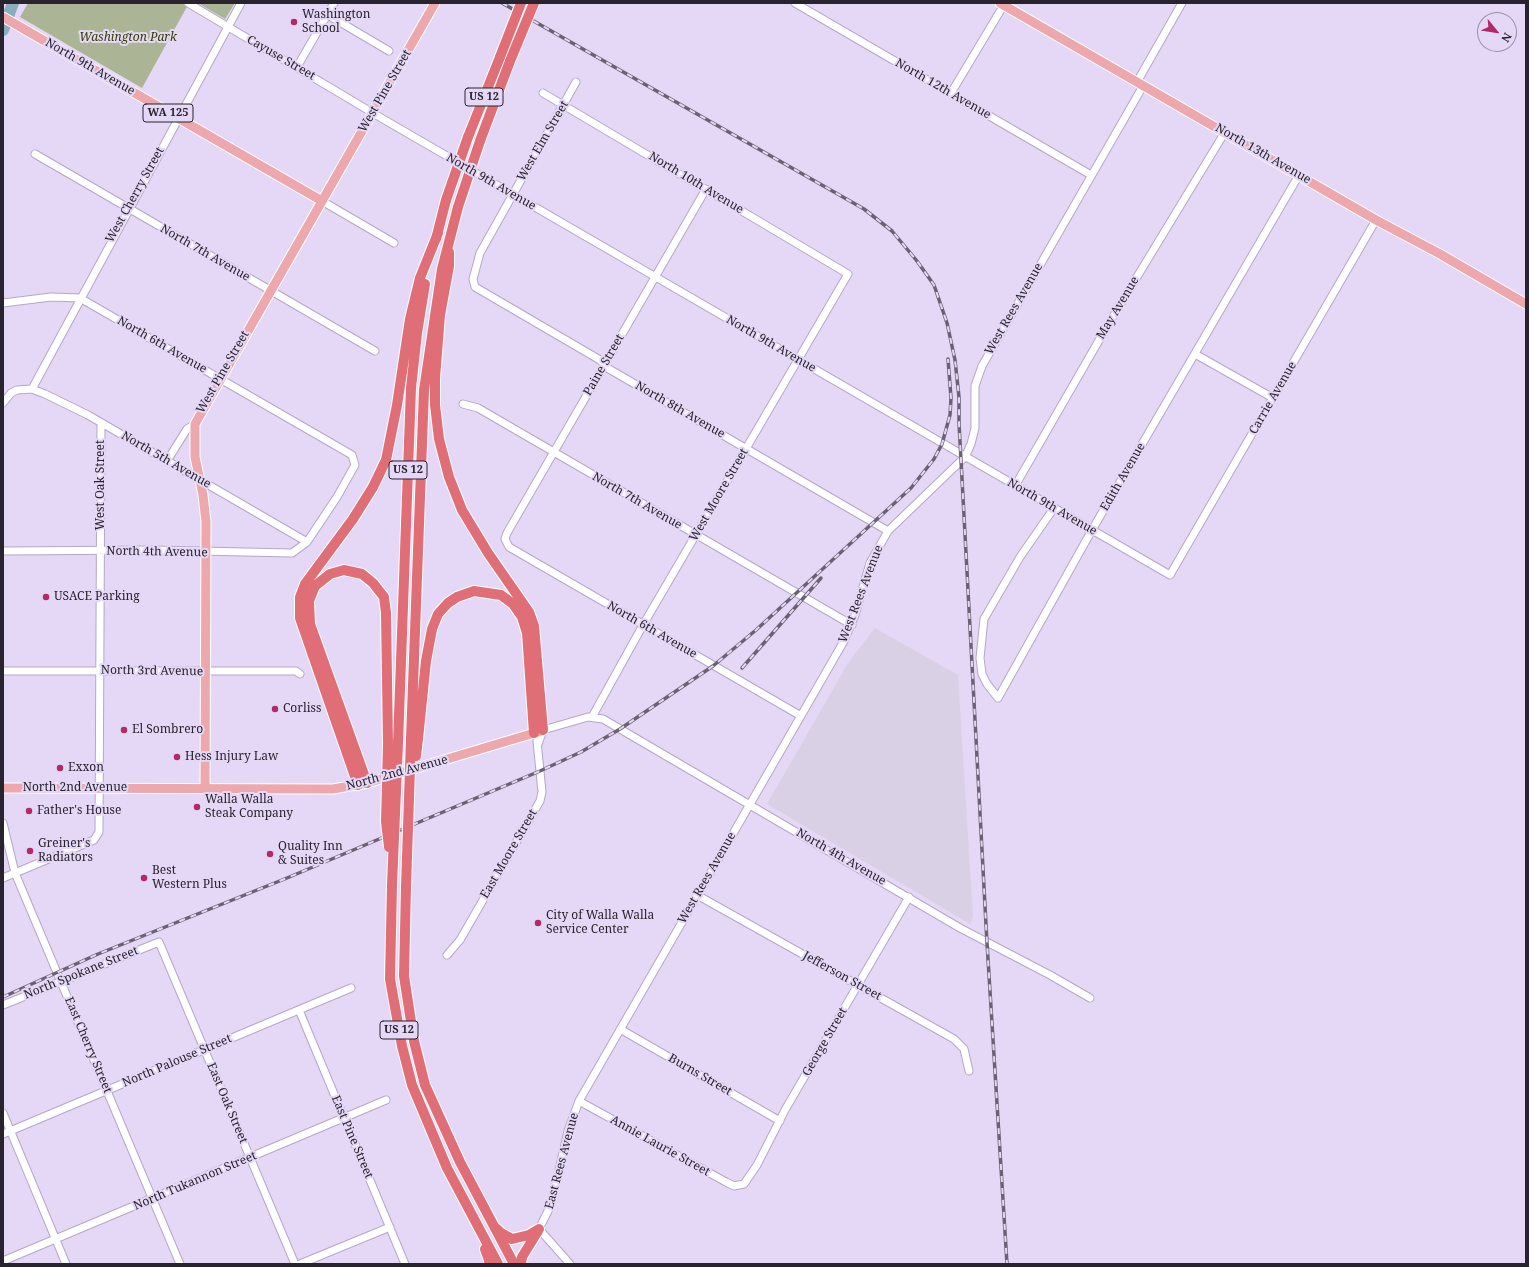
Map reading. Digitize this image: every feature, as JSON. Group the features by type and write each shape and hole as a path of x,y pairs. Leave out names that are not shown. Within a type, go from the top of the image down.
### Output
{"highway":[{"name":"US 12","path":"498,1264 447,1168 412,1085 402,1046 390,979 393,744 411,388 416,332 425,283 446,200 468,137 521,3"},
{"name":"US 12","path":"514,1264 460,1162 425,1085 414,1041 404,976 408,807 414,739 424,390 431,330 450,234 458,207 480,141 510,61 534,3"},
{"path":"362,784 300,618 300,597 305,584 357,512 373,487 386,460 397,405 410,319 420,278 438,233"},
{"path":"450,234 449,266 440,316 435,378 435,405 439,439 449,477 462,510 488,553 529,612 534,626 538,732"},
{"path":"362,784 310,624 308,601 315,586 330,574 344,570 362,574 373,583 384,597 393,744"},
{"path":"414,739 432,628 438,614 448,603 458,597 474,591 501,595 513,604 522,616 528,633 538,732"},
{"path":"459,1190 486,1252 489,1264"},
{"path":"492,1224 501,1233 512,1239 529,1235 539,1229"},
{"path":"521,1264 522,1257 539,1229"}],"main road":[{"name":"West Pine Street","path":"205,789 205,509 194,445 195,424 435,3"},
{"name":"North 13th Avenue","path":"1003,4 1376,220 1440,254 1526,304"},
{"name":"North 9th Avenue","path":"3,17 322,202"},
{"name":"North 2nd Avenue","path":"3,788 326,790 362,784 538,732"}],"street":[{"name":"Cayuse Street","path":"188,3 373,113"},
{"name":"West Cherry Street","path":"32,389 241,3"},
{"path":"297,67 334,3"},
{"name":"North 12th Avenue","path":"794,3 1091,175"},
{"path":"806,10 810,3"},
{"name":"West Rees Avenue","path":"620,1029 852,625 870,563 888,531 965,457 973,436 975,386 982,366 1091,175 1182,3"},
{"path":"951,93 1003,4"},
{"path":"328,15 390,51"},
{"name":"West Elm Street","path":"475,287 473,275 480,252 576,82"},
{"name":"North 10th Avenue","path":"543,94 848,274"},
{"name":"North 9th Avenue","path":"373,113 1170,575"},
{"name":"May Avenue","path":"1015,486 1109,322 1225,132"},
{"name":"North 7th Avenue","path":"35,154 375,351"},
{"name":"Edith Avenue","path":"1054,508 1020,557 984,619 980,658 982,674 987,684 998,698 1092,530 1299,175"},
{"name":"Paine Street","path":"505,542 507,532 706,190"},
{"path":"322,202 394,243"},
{"name":"Carrie Avenue","path":"1170,575 1376,220"},
{"name":"West Moore Street","path":"592,716 848,274"},
{"name":"North 8th Avenue","path":"475,287 600,360 609,369 888,531"},
{"name":"North 6th Avenue","path":"3,303 51,297 80,298 352,455 355,464 354,469 307,542"},
{"path":"1195,354 1273,398"},
{"path":"3,403 11,393 17,390 32,389"},
{"name":"North 5th Avenue","path":"32,389 101,423 307,542"},
{"name":"North 7th Avenue","path":"463,404 478,408 852,625"},
{"name":"West Oak Street","path":"99,788 101,423"},
{"path":"167,461 187,429 195,424"},
{"name":"North 4th Avenue","path":"3,552 101,551 292,553 307,542"},
{"name":"North 6th Avenue","path":"505,542 509,547 801,716"},
{"name":"North 3rd Avenue","path":"3,671 296,671 300,674"},
{"name":"North 2nd Avenue","path":"538,732 592,716"},
{"name":"North 4th Avenue","path":"592,716 606,722 750,804 960,928 1050,975 1090,998"},
{"name":"East Moore Street","path":"447,955 460,940 540,801 542,792 538,732"},
{"path":"3,878 98,837 99,788"},
{"name":"East Cherry Street","path":"3,823 15,873 180,1264"},
{"name":"Jefferson Street","path":"697,895 961,1044 966,1054 969,1071"},
{"name":"George Street","path":"742,1186 749,1179 780,1121 909,897"},
{"name":"North Spokane Street","path":"3,1005 159,942"},
{"name":"East Oak Street","path":"159,942 295,1264"},
{"name":"North Palouse Street","path":"3,1134 351,988"},
{"name":"East Pine Street","path":"299,1010 405,1264"},
{"name":"East Rees Avenue","path":"539,1229 551,1205 568,1131 579,1101 620,1029"},
{"name":"Burns Street","path":"620,1029 780,1121"},
{"name":"North Tukannon Street","path":"3,1261 386,1100"},
{"name":"Annie Laurie Street","path":"579,1101 726,1182 734,1186 742,1186"},
{"path":"3,1113 66,1264"},
{"path":"300,1264 390,1226"},
{"path":"539,1229 570,1264"}],"shaded area":[{"path":"875,628 958,675 973,917 970,924 767,804 848,663"}],"green space":[{"name":"Washington Park","path":"28,3 189,3 142,88 20,17"},
{"name":"Washington Park","path":"198,3 235,3 225,19"}],"waterway":[{"path":"3,30 13,3"}],"railway":[{"path":"502,3 864,209 892,231 917,261 934,285 947,323 955,360 959,397 959,423 987,943 1007,1264"},
{"path":"3,997 98,954 287,878 540,771 581,752 620,729 713,666 756,630 911,488 934,459 942,444 950,415 951,398 948,359"},
{"path":"742,668 821,578"}],"place":[{"name":"Washington School","path":"294,22"},
{"name":"USACE Parking","path":"46,597"},
{"name":"Corliss","path":"275,709"},
{"name":"El Sombrero","path":"124,730"},
{"name":"Hess Injury Law","path":"177,757"},
{"name":"Exxon","path":"60,768"},
{"name":"Walla Walla Steak Company","path":"197,807"},
{"name":"Father's House","path":"29,811"},
{"name":"Greiner's Radiators","path":"30,851"},
{"name":"Quality Inn & Suites","path":"270,854"},
{"name":"Best Western Plus","path":"144,878"},
{"name":"City of Walla Walla Service Center","path":"538,923"}]}
